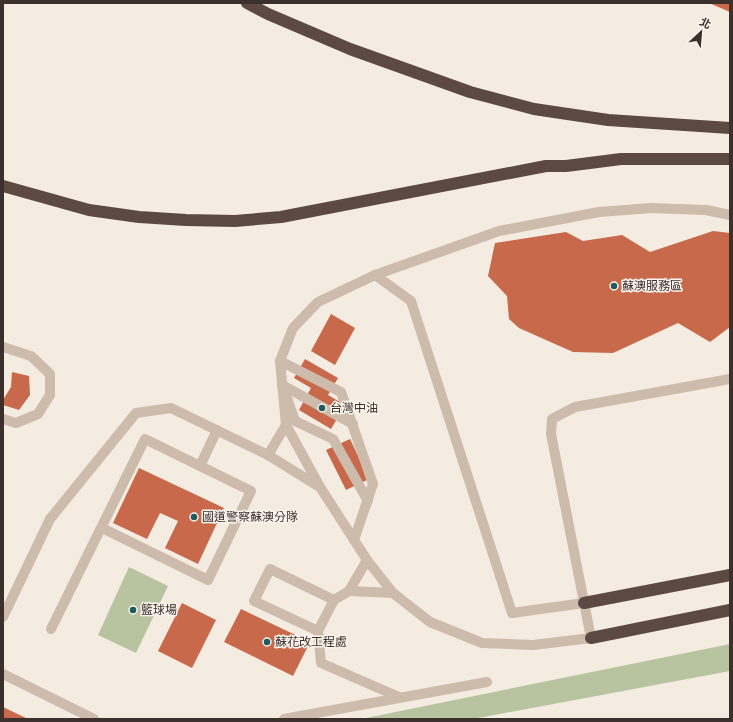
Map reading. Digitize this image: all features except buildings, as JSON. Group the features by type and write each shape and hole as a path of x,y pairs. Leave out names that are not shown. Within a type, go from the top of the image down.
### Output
{"highway":[{"path":"247,3 268,14 350,50 470,92 534,109 608,120 730,128"},
{"path":"608,120 730,120"},
{"path":"698,158 730,163"},
{"path":"3,186 89,210 170,219 235,221 281,216 546,166 566,166 621,159 730,159"},
{"path":"584,603 730,575"},
{"path":"591,638 730,609"}],"lane":[{"path":"730,215 706,210 651,208 599,212 498,231 375,275 318,302 293,328 280,361 286,425 320,487 367,560 393,593 430,622 482,643 534,645 591,638 551,434 552,419 575,407 730,379"},
{"path":"375,275 411,300 512,613 584,603"},
{"path":"3,347 31,356 50,374 50,395 38,414 16,423 3,419"},
{"path":"280,361 341,392 373,484 354,540"},
{"path":"282,385 352,424"},
{"path":"282,385 295,421 333,439 368,501"},
{"path":"3,618 50,519 136,413 171,408 268,455 320,487"},
{"path":"268,455 286,425"},
{"path":"200,466 218,430"},
{"path":"51,629 145,439 251,491 208,580 102,528"},
{"path":"367,560 349,591 334,600 318,631 321,663 400,697"},
{"path":"318,631 254,601 270,569 334,600"},
{"path":"349,591 393,593"},
{"path":"3,674 94,719"},
{"path":"284,719 487,682"}],"green space":[{"name":"籃球場","path":"129,567 168,586 136,653 98,635"},
{"path":"730,644 730,671 473,719 361,719"}],"place":[{"name":"蘇澳服務區","path":"614,286"},
{"name":"台灣中油","path":"322,408"},
{"name":"國道警察蘇澳分隊","path":"194,517"},
{"name":"籃球場","path":"133,610"},
{"name":"蘇花改工程處","path":"267,642"}]}
